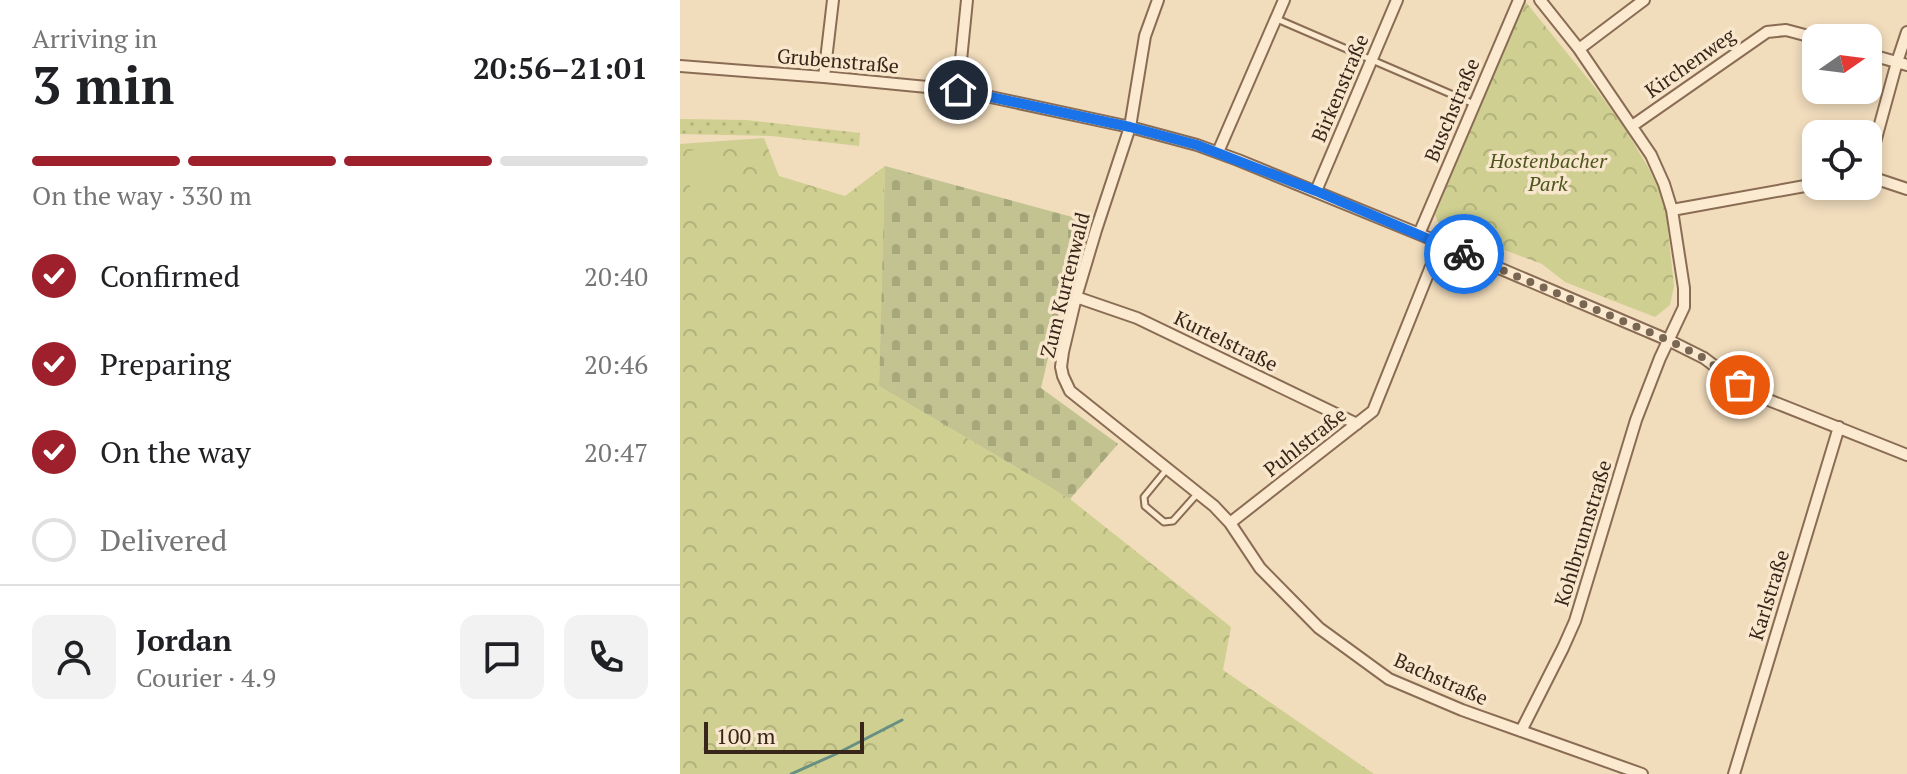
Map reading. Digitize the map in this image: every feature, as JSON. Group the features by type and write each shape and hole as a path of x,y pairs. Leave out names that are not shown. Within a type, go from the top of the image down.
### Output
{"street":[{"path":"824,77 833,0"},
{"path":"958,90 967,0"},
{"name":"Zum Kurtenwald","path":"1158,0 1145,36 1130,127 1076,297 1061,367 1070,391 1214,506 1230,523"},
{"path":"1218,152 1284,0"},
{"name":"Birkenstraße","path":"1316,191 1397,0"},
{"name":"Buschstraße","path":"1419,234 1519,0"},
{"name":"Kohlbrunnstraße","path":"1521,731 1575,621 1636,420 1685,299 1672,210 1651,155 1579,49 1540,0"},
{"path":"1579,49 1644,0"},
{"name":"Kirchenweg","path":"1632,126 1767,32 1786,30 1802,34"},
{"path":"1882,125 1902,64 1907,32"},
{"path":"1882,58 1902,64"},
{"name":"Grubenstraße","path":"680,66 958,90 1130,127 1218,152 1668,340 1704,358 1756,395 1907,455"},
{"path":"1882,181 1907,189"},
{"path":"1672,210 1802,187"},
{"name":"Puhlstraße","path":"1230,523 1373,411 1440,244"},
{"name":"Kurtelstraße","path":"1076,297 1137,318 1357,424"},
{"name":"Karlstraße","path":"1734,774 1839,427"},
{"name":"Bachstraße","path":"1230,523 1260,568 1319,628 1389,679 1462,710 1642,774"}],"lane":[{"path":"1276,19 1475,104"},
{"path":"1168,469 1144,497 1145,506 1164,522 1173,521 1198,493"}],"green space":[{"name":"Hostenbacher Park","path":"1524,0 1625,129 1659,189 1666,212 1674,286 1670,305 1655,317 1565,282 1542,264 1480,241 1465,240 1442,231 1435,215"},
{"path":"680,119 746,120 860,133 859,146 772,136 680,134"},
{"path":"764,138 779,176 845,196 885,166 879,386 1070,499 1231,627 1223,670 1374,774 680,774 680,144"},
{"path":"715,148 719,198 691,201 687,151"},
{"path":"885,166 1087,221 1059,311 1041,388 1118,444 1070,499 879,386"}],"waterway":[{"path":"791,774 902,720"}],"way so far":[{"path":"1464,254 1668,340 1704,358 1740,385"}],"route":[{"path":"958,90 1130,127 1197,145 1464,254"}]}
